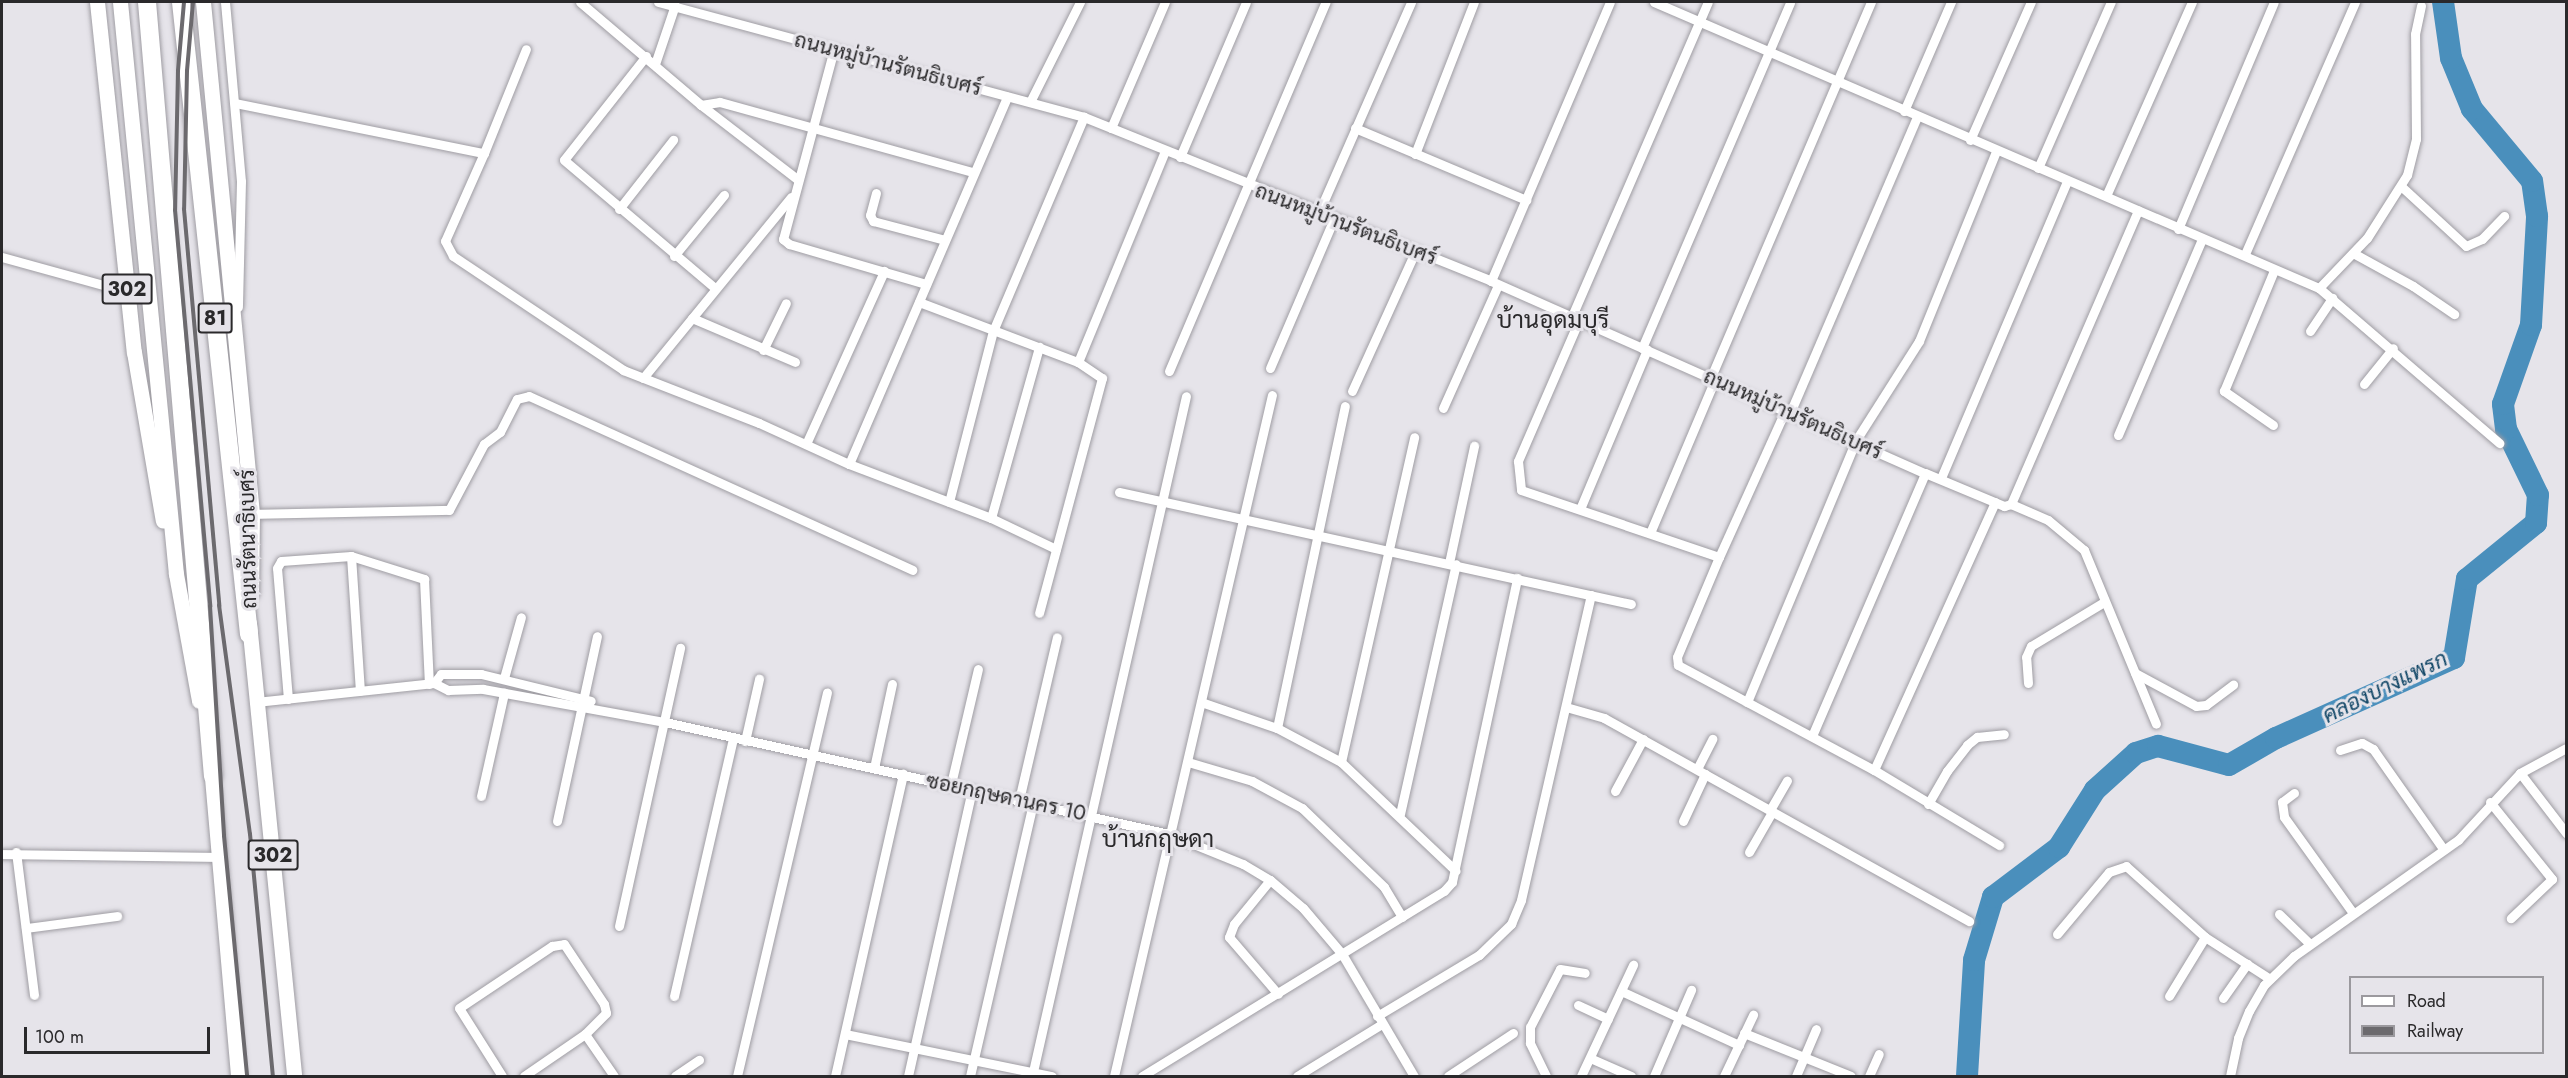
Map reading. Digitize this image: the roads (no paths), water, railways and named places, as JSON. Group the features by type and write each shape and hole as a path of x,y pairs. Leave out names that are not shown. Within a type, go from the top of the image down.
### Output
{"highway":[{"name":"81","path":"147,2 213,776"},
{"name":"81","path":"181,2 249,634"}],"main road":[{"name":"302","path":"97,2 145,430 176,574 213,776 238,1077"},
{"path":"120,2 176,574"},
{"name":"ถนนรัตนาธิเบศร์","path":"203,2 252,514 249,634 294,1077"}],"street":[{"path":"225,2 242,210 236,355"},
{"path":"580,2 646,56 700,105 797,179"},
{"name":"ถนนหมู่บ้านรัตนธิเบศร์","path":"658,2 1084,117 1247,186 1319,212 1494,283 1856,440 1925,473 1995,502 2012,504 2048,520 2073,539 2090,562 2104,602 2156,724"},
{"path":"1030,102 1080,2"},
{"path":"1111,128 1165,2"},
{"path":"1180,157 1246,2"},
{"path":"1169,371 1326,2"},
{"path":"1319,212 1411,2"},
{"path":"1414,154 1474,2"},
{"path":"1443,408 1526,200 1610,2"},
{"path":"1654,2 2178,229 2245,254 2274,270 2319,288 2393,348 2499,442"},
{"path":"1708,2 1576,318 1518,461 1517,472 1518,484 1526,494 1580,509 1719,557"},
{"path":"1580,509 1644,349 1790,2"},
{"path":"1650,533 1870,2"},
{"path":"1904,111 1952,2"},
{"path":"1970,140 2031,2"},
{"path":"2038,168 2111,2"},
{"path":"2106,196 2192,2"},
{"path":"2178,229 2274,2"},
{"path":"2245,254 2355,2"},
{"path":"655,64 675,5"},
{"path":"2319,288 2353,254 2402,187 2416,139 2415,34 2421,6"},
{"path":"526,49 445,241 448,252 589,347 643,378 806,444 849,464 991,518 1056,549"},
{"path":"834,49 782,233 784,242 926,284"},
{"path":"646,56 564,160 674,256 715,288"},
{"path":"849,464 1007,97"},
{"path":"700,105 720,102 812,130 974,172"},
{"path":"235,103 484,153"},
{"path":"949,502 993,331 1084,117"},
{"path":"1917,117 1787,412 1719,557 1677,657 1678,665 1874,770 1999,845"},
{"path":"1355,128 1526,200"},
{"path":"619,209 673,140"},
{"path":"1078,363 1165,151"},
{"path":"1746,702 1856,440 1919,341 1996,151"},
{"path":"1941,478 2067,181"},
{"path":"2402,187 2466,246 2482,238 2504,216"},
{"path":"876,193 870,214 873,221 945,240"},
{"path":"674,256 724,195"},
{"path":"643,378 793,195"},
{"path":"2012,504 2138,210"},
{"path":"1270,368 1334,219"},
{"path":"2118,435 2202,239"},
{"path":"1352,391 1415,252"},
{"path":"2353,254 2413,286 2454,314"},
{"path":"2,257 128,292"},
{"path":"2273,425 2224,391 2274,270"},
{"path":"806,444 884,271"},
{"path":"2310,331 2332,298"},
{"path":"919,302 1039,347 1097,373 1101,386 1039,613"},
{"path":"763,350 786,303"},
{"path":"692,318 795,362"},
{"path":"991,518 1039,347"},
{"path":"2364,384 2393,348"},
{"path":"1114,1077 1272,395"},
{"path":"252,514 449,510 484,444 500,432 517,399 529,396 912,570"},
{"path":"1033,1074 1186,396"},
{"path":"1277,728 1345,406"},
{"path":"1341,762 1414,437"},
{"path":"1400,814 1474,446"},
{"path":"1812,736 1925,473"},
{"path":"1119,492 1631,604"},
{"path":"1874,770 1995,502"},
{"path":"288,699 277,564 351,556 424,579 432,683"},
{"path":"351,556 360,691"},
{"path":"1142,1077 1444,891 1456,871 1517,578"},
{"path":"1297,1077 1479,955 1511,924 1521,900 1591,595"},
{"path":"2028,682 2026,657 2031,646 2104,602"},
{"path":"504,678 521,617"},
{"path":"557,822 583,710 597,636"},
{"path":"1019,800 1058,636"},
{"path":"619,926 680,648"},
{"path":"951,784 978,669"},
{"path":"2135,673 2196,706 2206,705 2233,685"},
{"name":"ซอยกฤษดานคร 10","path":"432,683 441,674 504,678 585,698 600,708"},
{"path":"745,741 759,679"},
{"name":"ซอยกฤษดานคร 10","path":"256,702 432,683 448,690 504,693 583,710 600,708 1170,834 1222,853 1270,880 1303,908 1342,954 1414,1077"},
{"path":"874,768 892,684"},
{"path":"481,796 504,693"},
{"path":"737,1077 814,754 826,693"},
{"path":"1201,702 1277,728 1341,762 1400,814 1456,871"},
{"path":"1566,707 1604,718 1969,921"},
{"path":"1928,804 1947,771 1967,745 1977,737 2004,734"},
{"path":"674,996 733,738"},
{"path":"1615,791 1643,739"},
{"path":"1683,821 1712,739"},
{"path":"2340,750 2362,743 2373,748 2444,850"},
{"path":"2230,1077 2242,1029 2270,979 2310,944 2444,850 2520,773 2566,748"},
{"path":"1188,762 1252,781 1302,808 1384,887 1402,917"},
{"path":"2520,773 2566,833"},
{"path":"836,1077 903,774"},
{"path":"1749,852 1787,780"},
{"path":"908,1077 972,790"},
{"path":"2294,793 2282,802 2284,817 2353,913"},
{"path":"2490,802 2552,879 2511,918"},
{"path":"970,1077 1033,804"},
{"path":"2,854 16,852 218,857"},
{"path":"16,852 34,995"},
{"path":"2057,934 2109,872 2126,866 2205,937 2270,979"},
{"path":"1270,880 1234,924 1229,937 1278,994"},
{"path":"2279,914 2310,944"},
{"path":"26,928 117,916"},
{"path":"2169,996 2205,937"},
{"path":"502,1077 459,1008 558,943 564,944 606,1009 585,1034 524,1077"},
{"path":"2223,998 2247,964"},
{"path":"1581,1077 1633,965"},
{"path":"1546,1077 1530,1043 1530,1027 1560,969 1585,973"},
{"path":"1654,1077 1691,990"},
{"path":"1621,991 1739,1045"},
{"path":"1578,1005 1608,1019"},
{"path":"1724,1077 1753,1015"},
{"path":"1796,1077 1816,1029"},
{"path":"1448,1077 1513,1033"},
{"path":"1744,1033 1851,1077"},
{"path":"585,1034 614,1077"},
{"path":"845,1034 974,1058 1052,1077"},
{"path":"1869,1077 1879,1054"},
{"path":"1590,1058 1630,1077"},
{"path":"675,1077 699,1060"}],"waterway":[{"name":"คลองบางแพรก","path":"1967,1076 1974,960 1993,897 2059,847 2095,790 2136,753 2158,746 2229,765 2276,738 2454,658 2467,579 2536,523 2538,495 2506,429 2503,404 2531,325 2537,216 2532,181 2472,109 2451,58 2443,2"}],"railway":[{"path":"184,2 178,71 175,210 210,606 224,836 247,1076"},
{"path":"193,2 187,71 184,209 219,605 250,834 273,1076"}],"district":[{"name":"บ้านอุดมบุรี","path":"1553,320"},
{"name":"บ้านกฤษดา","path":"1158,839"}]}
